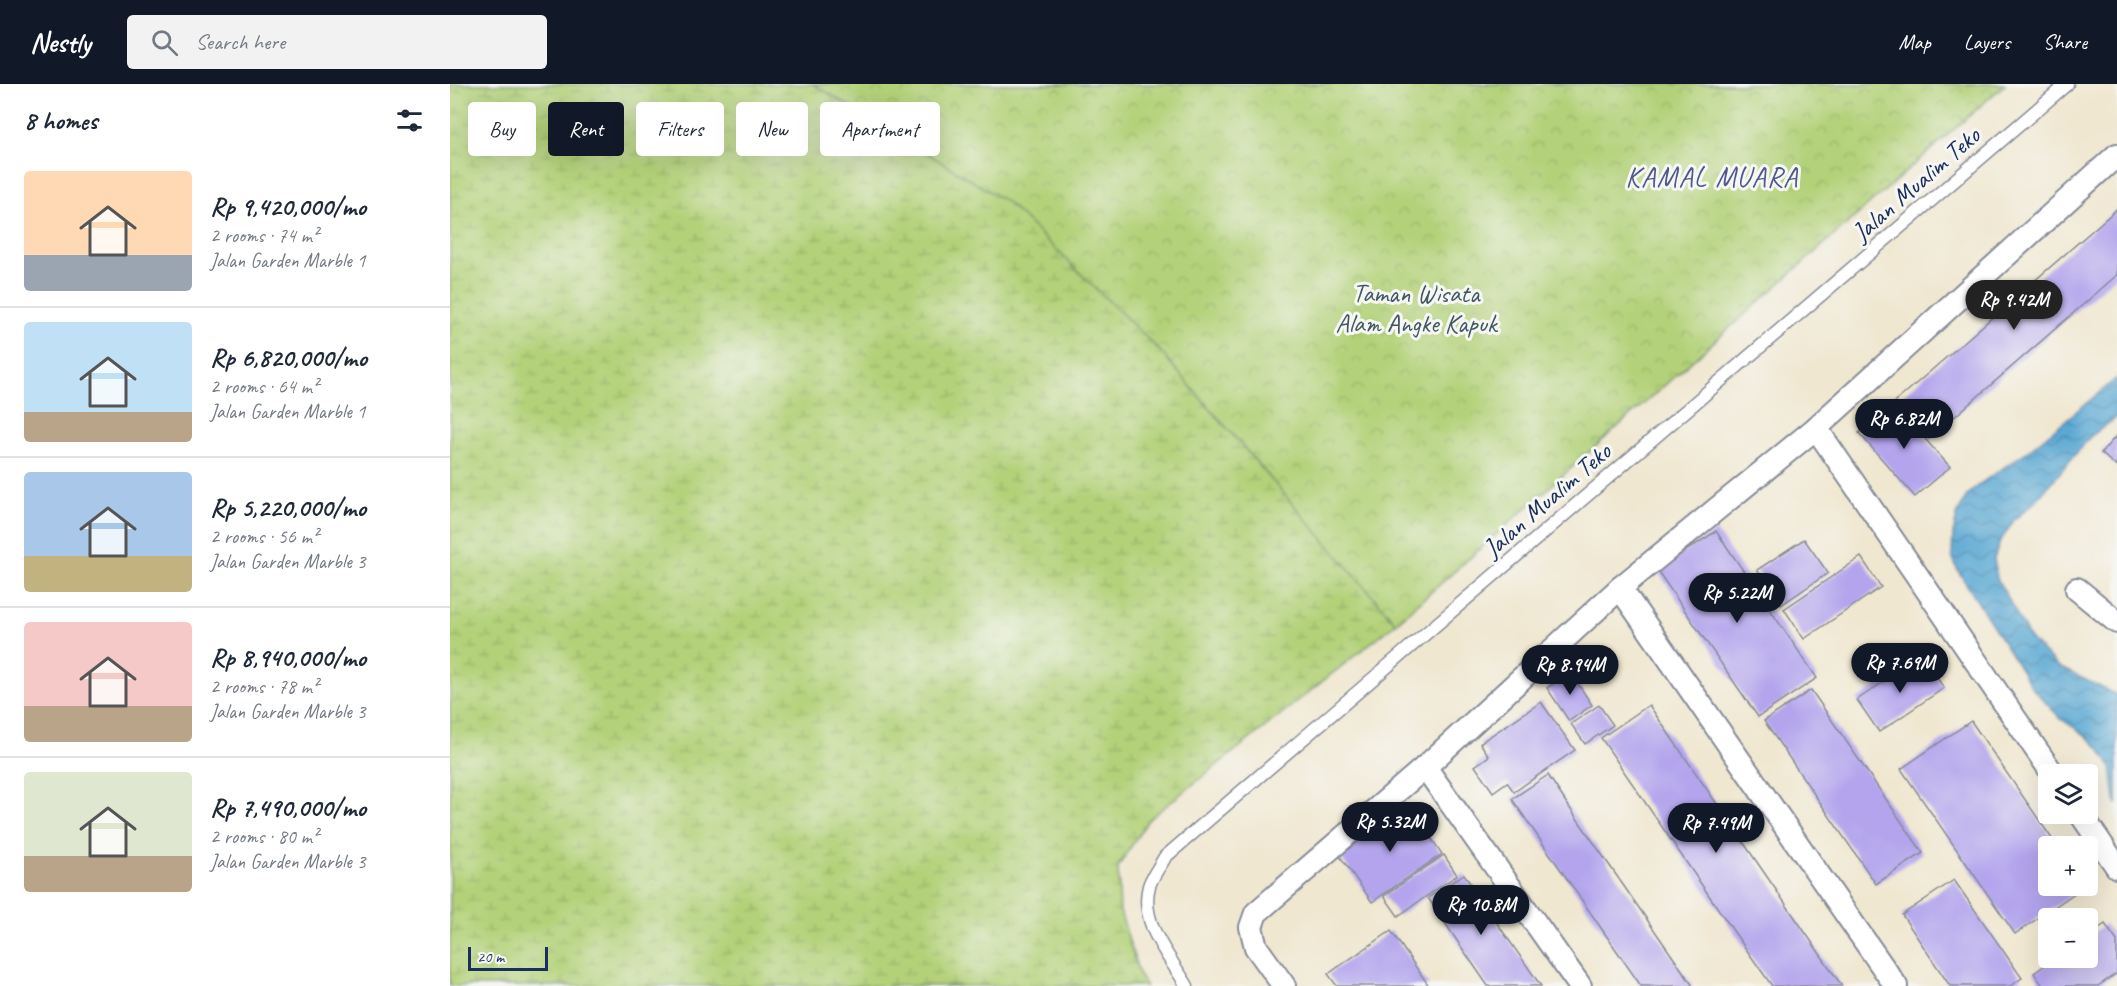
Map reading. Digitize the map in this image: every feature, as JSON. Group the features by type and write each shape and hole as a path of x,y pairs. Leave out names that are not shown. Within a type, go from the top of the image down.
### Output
{"street":[{"path":"1284,986 1256,947 1251,927 1256,913 1425,767 1620,588 1816,428 2117,155"},
{"path":"1816,428 2046,764"},
{"path":"1620,588 1896,986"},
{"path":"2077,590 2117,622"},
{"path":"1425,767 1580,986"},
{"path":"2088,824 2117,867"}],"lane":[{"name":"Jalan Mualim Teko","path":"1187,986 1151,926 1147,908 1149,886 1165,857 2067,84"}],"green space":[{"path":"450,84 2005,84 1396,623 1148,820 1118,867 1120,911 1140,977 1146,986 450,986"},
{"name":"Taman Wisata Alam Angke Kapuk","path":"813,84 2005,84 1396,623 1159,350 1007,202 931,156 940,156 940,102 843,102"}],"water":[{"path":"2117,378 2117,417 2090,437 2036,501 2014,520 2000,542 1994,559 1997,578 2030,639 2057,666 2117,695 2117,805 2111,767 2100,749 2085,735 2061,719 2033,689 1958,571 1952,556 1957,515 1966,497 1978,485 2029,450"}],"building":[{"path":"2117,209 2117,275 1929,439 1895,402"},
{"path":"1893,403 1950,467 1915,497 1859,433"},
{"path":"2117,435 2117,467 2101,453"},
{"path":"1716,531 1817,678 1758,717 1657,570"},
{"path":"1804,539 1828,573 1781,605 1757,570"},
{"path":"1861,557 1881,587 1804,639 1784,609"},
{"path":"1922,656 1944,688 1879,732 1857,700"},
{"path":"1570,672 1592,705 1569,721 1547,688"},
{"path":"1811,690 1923,853 1876,884 1764,721"},
{"path":"1541,702 1575,750 1514,792 1507,782 1493,792 1475,766 1489,756 1480,743"},
{"path":"1599,705 1613,725 1585,744 1571,724"},
{"path":"1649,705 1842,986 1772,986 1734,932 1601,738"},
{"path":"1971,721 2038,818 2038,824 2042,824 2050,836 2038,836 2038,896 2070,896 2053,908 2038,908 2038,918 2015,934 1901,769"},
{"path":"1548,775 1693,986 1641,986 1512,799"},
{"path":"1408,804 1442,854 1372,902 1337,852"},
{"path":"1444,855 1457,875 1398,916 1384,896"},
{"path":"1464,874 1541,986 1488,986 1428,898"},
{"path":"1954,880 2022,978 2010,986 1950,986 1902,915"},
{"path":"2105,924 2117,941 2117,973 2098,986 2043,986 2034,973 2041,968 2098,968 2098,929"},
{"path":"1391,931 1429,986 1337,986 1328,974"}],"district":[{"name":"KAMAL MUARA","path":"1712,176"}]}
